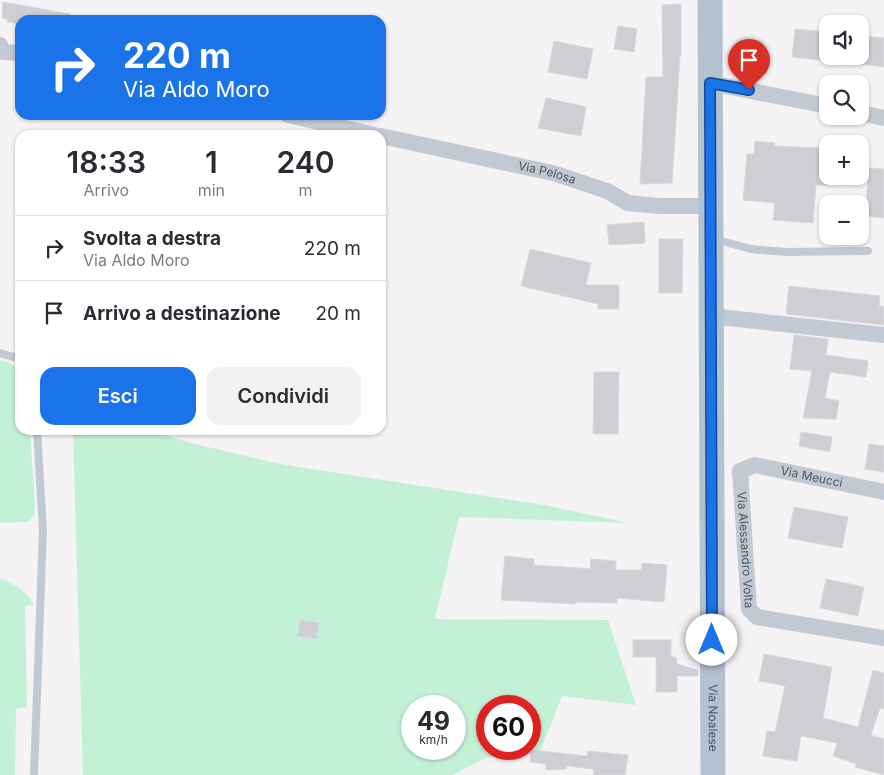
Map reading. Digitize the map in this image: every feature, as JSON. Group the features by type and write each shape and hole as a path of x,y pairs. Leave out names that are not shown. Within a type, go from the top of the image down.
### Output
{"main road":[{"name":"Via Noalese","path":"710,0 710,466 713,775"}],"street":[{"path":"0,45 3,52 15,53"},
{"path":"710,83 819,104"},
{"path":"869,115 884,118"},
{"path":"310,120 353,130"},
{"name":"Via Pelosa","path":"386,137 553,172 606,190 628,203 710,206"},
{"path":"710,316 884,335"},
{"name":"Via Meucci","path":"740,471 755,465 884,492"},
{"path":"710,466 740,471"},
{"name":"Via Alessandro Volta","path":"740,471 749,609 752,614 757,617 884,638"}],"lane":[{"path":"710,238 751,249 786,252 868,251"},
{"path":"0,353 15,358"},
{"path":"34,775 43,531 37,435"}],"green space":[{"path":"0,360 10,363 15,367 15,435 30,435 35,507 34,516 27,522 0,523"},
{"path":"73,435 165,435 280,464 544,505 629,523 459,517 435,619 608,620 636,705 562,696 541,749 541,695 476,695 476,760 482,760 452,775 83,775"},
{"path":"0,578 20,588 34,605 25,606 27,707 16,709 15,775 0,775"}],"building":[{"path":"3,2 70,14 15,15 15,23 7,22 7,19 2,18"},
{"path":"681,4 681,56 672,183 640,184 646,77 663,77 662,5"},
{"path":"618,26 637,29 634,52 614,49"},
{"path":"795,29 819,31 819,60 792,57"},
{"path":"869,37 884,38 884,67 868,65"},
{"path":"554,41 593,49 587,79 548,72"},
{"path":"546,98 586,107 581,136 538,128"},
{"path":"755,141 775,143 774,146 819,148 819,185 816,185 813,223 773,220 775,203 743,200 747,154 754,154"},
{"path":"869,168 884,169 884,218 869,216 869,195 867,195"},
{"path":"644,222 645,243 609,245 607,225"},
{"path":"659,239 683,239 682,293 659,293"},
{"path":"530,249 591,263 586,285 619,285 619,309 598,309 598,304 521,286"},
{"path":"789,286 880,296 879,306 884,307 884,325 786,314"},
{"path":"794,335 828,339 826,355 868,361 866,377 830,372 825,398 839,401 836,419 803,418 812,371 790,369"},
{"path":"594,372 619,372 618,434 593,434"},
{"path":"801,432 832,437 830,452 799,446"},
{"path":"869,444 884,446 884,472 865,469"},
{"path":"794,507 848,517 842,548 788,538"},
{"path":"505,556 534,559 534,565 590,569 591,559 616,561 616,570 641,570 642,563 667,565 664,602 617,598 617,603 575,602 575,604 501,600"},
{"path":"826,579 864,587 858,616 820,608"},
{"path":"300,620 319,623 316,639 297,636"},
{"path":"633,640 671,640 671,657 676,657 677,664 698,670 698,676 677,676 677,692 656,692 656,657 633,657"},
{"path":"764,654 832,667 823,718 858,727 873,670 884,673 884,709 880,708 871,735 884,739 884,775 855,767 856,764 833,756 837,743 801,736 797,761 763,756 767,731 775,732 785,686 759,681"},
{"path":"541,751 587,756 588,751 628,755 625,775 593,775 594,769 566,766 566,769 546,770 546,764 530,762 530,760 541,760"}],"route":[{"path":"712,640 710,83 749,90"}]}
